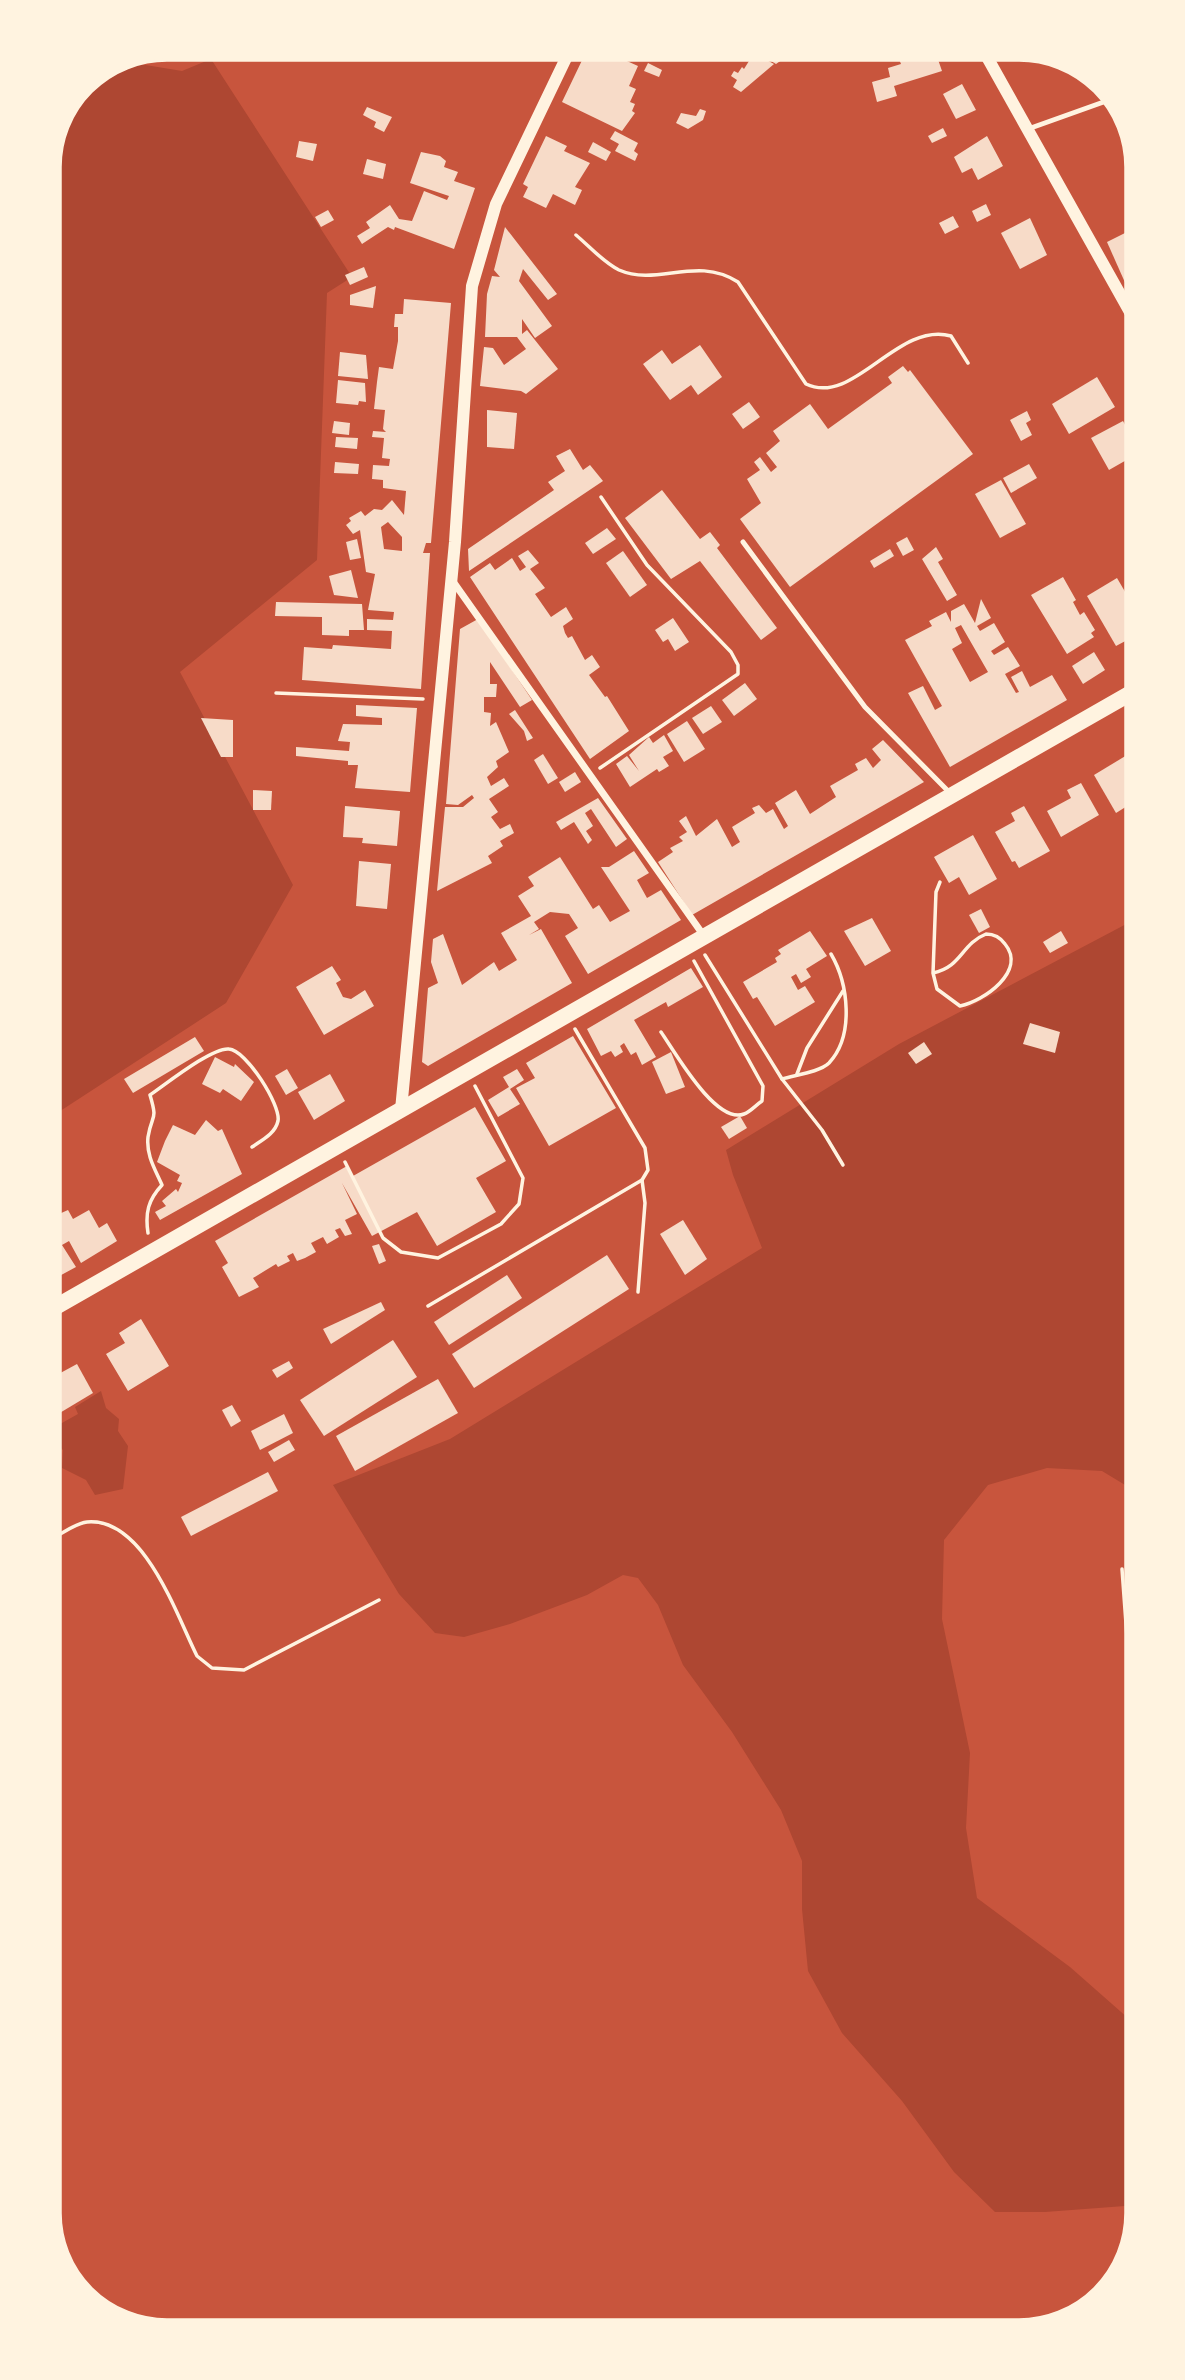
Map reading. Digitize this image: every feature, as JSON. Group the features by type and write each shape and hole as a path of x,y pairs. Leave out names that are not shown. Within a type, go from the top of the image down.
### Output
{"main road":[{"path":"60,1304 1126,696"}],"street":[{"path":"401,1110 451,579 472,286 496,204 565,60"},
{"path":"989,60 1126,305"},
{"path":"451,579 590,775 696,942"}],"lane":[{"path":"1028,129 1104,102"},
{"path":"743,542 865,707 952,796"}],"path":[{"path":"576,234 619,270 642,274 700,268 724,273 738,282 806,384 817,390 834,388 908,342 937,332 951,336 968,363"},
{"path":"590,775 738,674 738,665 731,652 648,565 601,497"},
{"path":"276,692 439,700"},
{"path":"933,973 945,971 958,962 967,947 986,934 1002,939 1009,948 1012,963 1002,982 973,1003 960,1006 937,989 933,973 936,892 940,882"},
{"path":"661,1032 715,1107 730,1115 743,1115 762,1101 763,1086 696,942"},
{"path":"696,942 782,1079 822,1130 843,1165"},
{"path":"782,1079 827,1065 843,1042 844,976 831,954"},
{"path":"797,1074 807,1048 844,989"},
{"path":"428,1306 642,1180 648,1170 645,1148 567,1015"},
{"path":"151,1253 146,1216 150,1197 162,1185 149,1157 148,1137 156,1116 150,1095 216,1051 229,1049 239,1053 279,1109 278,1124 271,1134 252,1147"},
{"path":"336,1147 354,1175 383,1238 401,1252 438,1258 501,1224 519,1204 523,1178 468,1072"},
{"path":"638,1292 645,1203 642,1180"},
{"path":"60,1535 86,1522 110,1524 124,1532 142,1549 197,1656 212,1668 244,1670 379,1600"},
{"path":"1122,1569 1126,1624"}],"shaded area":[{"path":"212,60 352,277 327,293 317,560 180,672 293,885 226,1003 60,1111 60,159 63,139 77,107 107,77 139,64 182,71"},
{"path":"1126,924 1126,1486 1102,1471 1047,1468 988,1485 944,1540 942,1619 970,1753 966,1828 977,1898 1070,1967 1126,2016 1126,2206 1045,2212 995,2212 954,2172 902,2101 842,2033 808,1971 802,1909 802,1861 781,1810 732,1732 683,1665 658,1605 638,1578 623,1575 587,1595 510,1624 464,1637 435,1633 399,1594 333,1485 450,1439 762,1248 726,1150 899,1044"},
{"path":"101,1391 106,1408 119,1419 118,1431 128,1446 123,1489 95,1495 86,1480 62,1468 60,1424 78,1414 75,1407"}],"building":[{"path":"582,60 625,60 638,66 629,86 636,89 630,102 635,104 632,111 635,113 622,131 562,102"},
{"path":"750,60 767,60 774,64 741,92 733,87 737,80 731,76 734,71 738,73 742,67 744,69"},
{"path":"899,60 938,60 942,71 894,86 897,96 877,102 872,82 890,77 888,68 901,64"},
{"path":"648,63 662,70 659,77 644,71"},
{"path":"962,84 976,110 956,119 943,94"},
{"path":"367,107 392,117 384,132 374,127 376,122 363,115"},
{"path":"700,109 706,111 703,120 688,129 676,123 681,113 696,116"},
{"path":"943,128 947,136 932,143 928,136"},
{"path":"615,131 638,143 634,151 638,154 635,161 615,151 619,144 610,139"},
{"path":"546,136 567,146 564,151 590,163 575,187 582,190 575,205 553,194 546,208 523,197 528,187 523,184"},
{"path":"987,136 1003,166 978,180 972,168 962,173 954,157"},
{"path":"299,141 317,144 313,161 296,157"},
{"path":"593,142 611,152 606,161 588,152"},
{"path":"421,152 440,156 446,161 444,167 458,172 454,181 475,188 454,249 395,227 394,230 388,227 362,244 357,236 370,228 366,222 390,205 399,219 412,221 424,191 447,200 449,196 410,183"},
{"path":"367,159 386,164 383,179 363,174"},
{"path":"986,204 991,215 977,222 972,211"},
{"path":"328,210 334,220 321,227 315,217"},
{"path":"953,216 959,227 945,234 939,223"},
{"path":"1030,218 1047,255 1020,269 1001,233"},
{"path":"505,227 557,294 548,300 523,269 519,281 552,326 535,338 522,319 522,334 527,330 558,369 526,394 480,386 484,347 493,348 504,365 526,349 517,337 485,337 487,294 492,276 500,277 494,270"},
{"path":"1126,232 1126,285 1107,242"},
{"path":"364,267 368,277 350,285 345,275"},
{"path":"376,286 373,308 350,305 350,295"},
{"path":"404,299 451,303 431,543 426,543 423,553 430,553 421,689 302,680 304,647 332,649 333,645 391,649 392,631 367,630 367,619 393,620 394,612 368,610 375,574 366,572 360,530 353,534 346,525 351,521 349,518 361,511 365,516 374,509 382,510 392,500 404,515 406,491 383,488 383,480 372,479 373,465 389,466 390,459 382,458 384,438 372,437 373,431 386,432 383,429 385,410 374,409 379,367 393,369 398,341 398,327 394,327 395,314 403,314","holes":["388,522 402,537 402,551 384,549 381,527"]},
{"path":"700,345 722,377 698,395 691,385 670,400 643,364 662,350 672,364"},
{"path":"340,352 366,355 368,379 338,376"},
{"path":"903,366 908,372 910,370 973,454 790,587 740,519 761,503 747,479 760,470 754,462 760,457 771,472 777,467 766,453 780,441 773,431 810,404 828,429 892,383 888,377"},
{"path":"1097,377 1115,407 1069,434 1052,404"},
{"path":"338,380 365,383 366,402 359,401 358,405 336,403"},
{"path":"749,402 760,417 743,429 732,414"},
{"path":"487,410 517,413 514,449 487,447"},
{"path":"1027,411 1031,420 1026,423 1032,435 1021,441 1010,420"},
{"path":"334,421 350,423 349,435 332,433"},
{"path":"1123,421 1126,427 1126,460 1109,470 1091,438"},
{"path":"336,437 358,438 357,449 335,447"},
{"path":"570,449 583,470 590,465 603,481 469,571 468,549 554,490 548,482 565,471 556,456"},
{"path":"335,462 359,464 358,474 334,473"},
{"path":"1029,464 1037,478 1011,493 1003,478"},
{"path":"1001,480 1026,524 1000,538 975,494"},
{"path":"662,490 700,539 710,532 720,545 717,548 777,628 761,640 700,561 671,579 625,518"},
{"path":"607,528 616,539 593,554 585,543"},
{"path":"907,537 914,550 903,556 896,543"},
{"path":"357,539 361,558 350,560 346,542"},
{"path":"936,547 943,559 938,562 957,595 947,601 922,559"},
{"path":"890,549 894,556 874,568 870,561"},
{"path":"528,550 539,563 530,569 545,588 535,594 551,617 566,607 573,619 563,626 565,633 568,638 572,636 585,660 592,655 600,667 589,675 605,697 607,696 629,731 590,759 470,577 490,563 495,570 512,558 520,571 526,567 518,556"},
{"path":"623,551 647,585 630,597 606,563"},
{"path":"351,570 358,598 334,595 329,576"},
{"path":"1063,577 1076,600 1073,602 1080,615 1084,612 1095,630 1091,633 1094,637 1067,654 1031,595"},
{"path":"1117,578 1126,593 1126,641 1116,646 1087,596"},
{"path":"981,599 991,618 977,626 980,631 994,623 1005,642 991,651 994,655 1008,647 1020,666 1005,674 1016,693 1019,692 1011,677 1022,671 1030,687 1052,675 1067,700 950,767 908,693 923,686 935,710 942,706 905,640 932,626 929,621 946,612 951,622 951,611 964,604 975,623","holes":["961,625 988,672 970,682 952,649 962,643 955,628"]},
{"path":"276,602 362,604 364,630 349,630 349,636 322,635 322,617 275,616"},
{"path":"673,618 689,642 675,651 668,639 663,642 655,630"},
{"path":"478,619 532,700 520,707 490,662 490,684 497,684 496,697 484,697 484,712 491,713 490,726 496,722 509,752 496,761 498,767 487,777 491,786 504,778 509,786 489,799 498,812 491,817 500,829 510,824 514,833 500,841 503,846 488,856 492,863 437,891 445,807 463,807 474,798 472,795 458,805 446,804 460,629"},
{"path":"1094,652 1105,670 1083,684 1072,666"},
{"path":"745,683 757,699 734,716 722,700"},
{"path":"356,705 417,708 410,792 355,788 358,765 348,765 348,761 296,756 296,747 349,751 350,742 338,741 343,724 382,725 382,718 356,716"},
{"path":"711,706 722,722 703,734 692,718"},
{"path":"515,710 533,738 527,741 524,731 509,714"},
{"path":"201,718 233,720 233,757 221,757"},
{"path":"687,721 705,749 684,762 667,734"},
{"path":"664,735 673,751 663,757 669,766 659,772 657,769 630,787 616,764 627,756 639,771 629,755 649,737 653,743"},
{"path":"883,740 924,782 692,915 658,862 673,852 670,848 683,841 679,837 687,832 679,821 686,816 696,836 717,819 732,847 740,842 732,827 755,813 752,808 759,805 766,813 773,809 784,829 788,826 775,803 796,790 810,814 836,797 830,786 858,770 855,764 866,758 873,768 881,760 872,749"},
{"path":"543,754 558,778 548,784 534,760"},
{"path":"1126,756 1126,807 1116,813 1094,775"},
{"path":"575,772 581,782 565,792 559,782"},
{"path":"1081,783 1099,815 1061,837 1047,811 1071,798 1067,790"},
{"path":"253,790 272,791 271,810 253,810"},
{"path":"598,798 627,839 616,847 591,809 585,813 593,826 586,831 592,840 588,844 574,822 561,830 556,822"},
{"path":"345,806 400,811 397,846 362,843 363,838 343,837"},
{"path":"1024,806 1050,851 1019,868 1015,861 1012,862 995,832 1015,821 1011,813"},
{"path":"973,835 997,879 969,895 959,877 949,883 934,857"},
{"path":"634,851 649,873 637,880 647,898 661,890 681,920 588,974 565,936 578,928 569,914 550,912 534,922 539,929 529,935 541,929 572,983 428,1066 422,1062 428,988 438,983 431,962 433,939 443,934 462,985 494,962 499,971 517,960 501,933 531,916 518,896 534,886 528,877 560,857 593,909 599,905 610,922 630,911 601,867 609,867"},
{"path":"359,861 391,864 387,909 356,906"},
{"path":"981,909 990,927 979,933 969,915"},
{"path":"872,918 891,951 865,966 844,931"},
{"path":"810,931 827,956 806,969 811,977 801,983 796,974 791,977 798,990 805,986 815,1002 775,1026 757,997 753,999 743,982 777,962 775,958 781,954 778,950"},
{"path":"1061,931 1068,943 1050,953 1043,942"},
{"path":"332,966 341,980 336,983 343,997 351,999 365,990 374,1006 324,1035 296,987"},
{"path":"691,968 703,987 668,1007 666,1002 634,1020 656,1057 642,1065 636,1052 631,1055 624,1043 620,1046 623,1052 615,1057 611,1051 601,1056 587,1029"},
{"path":"1030,1023 1060,1032 1055,1053 1023,1044"},
{"path":"573,1036 616,1108 549,1146 516,1088 535,1078 526,1063"},
{"path":"195,1037 204,1051 133,1093 124,1079"},
{"path":"924,1042 932,1054 916,1064 908,1053"},
{"path":"671,1052 685,1087 666,1094 652,1062"},
{"path":"215,1057 234,1067 235,1064 254,1082 241,1101 223,1089 220,1093 202,1084"},
{"path":"287,1069 298,1088 286,1095 275,1076"},
{"path":"517,1069 524,1080 510,1089 520,1104 498,1117 488,1100 509,1087 503,1077"},
{"path":"330,1074 345,1101 314,1120 298,1092"},
{"path":"475,1107 506,1161 476,1178 496,1212 437,1246 417,1212 372,1236 342,1183 357,1214 345,1220 352,1234 345,1236 340,1228 335,1230 339,1237 327,1244 323,1237 311,1243 316,1252 305,1258 297,1261 293,1253 287,1256 290,1261 278,1267 276,1264 253,1278 259,1287 239,1297 222,1267 228,1263 215,1241 347,1166 353,1176"},
{"path":"740,1116 747,1128 729,1139 721,1127"},
{"path":"206,1120 218,1131 222,1129 242,1174 160,1220 155,1212 166,1206 162,1201 176,1189 178,1192 182,1183 177,1181 180,1175 157,1162 165,1141 173,1125 195,1135"},
{"path":"68,1210 73,1219 89,1210 99,1228 107,1223 117,1241 81,1263 69,1241 62,1245 76,1267 60,1276 60,1214"},
{"path":"683,1220 707,1259 685,1275 660,1234"},
{"path":"379,1244 386,1261 379,1264 372,1246"},
{"path":"607,1255 629,1289 474,1388 452,1354"},
{"path":"507,1275 522,1298 449,1345 434,1322"},
{"path":"381,1302 385,1310 331,1344 323,1329"},
{"path":"141,1319 169,1366 128,1391 106,1354 125,1343 119,1333"},
{"path":"393,1340 417,1377 324,1436 300,1400"},
{"path":"289,1361 293,1368 277,1378 272,1370"},
{"path":"77,1364 93,1393 60,1413 60,1373"},
{"path":"438,1379 458,1413 355,1471 336,1436"},
{"path":"232,1405 241,1421 231,1427 222,1410"},
{"path":"284,1414 293,1433 260,1450 251,1431"},
{"path":"289,1440 295,1450 274,1462 268,1452"},
{"path":"268,1472 278,1491 191,1536 181,1517"}]}
